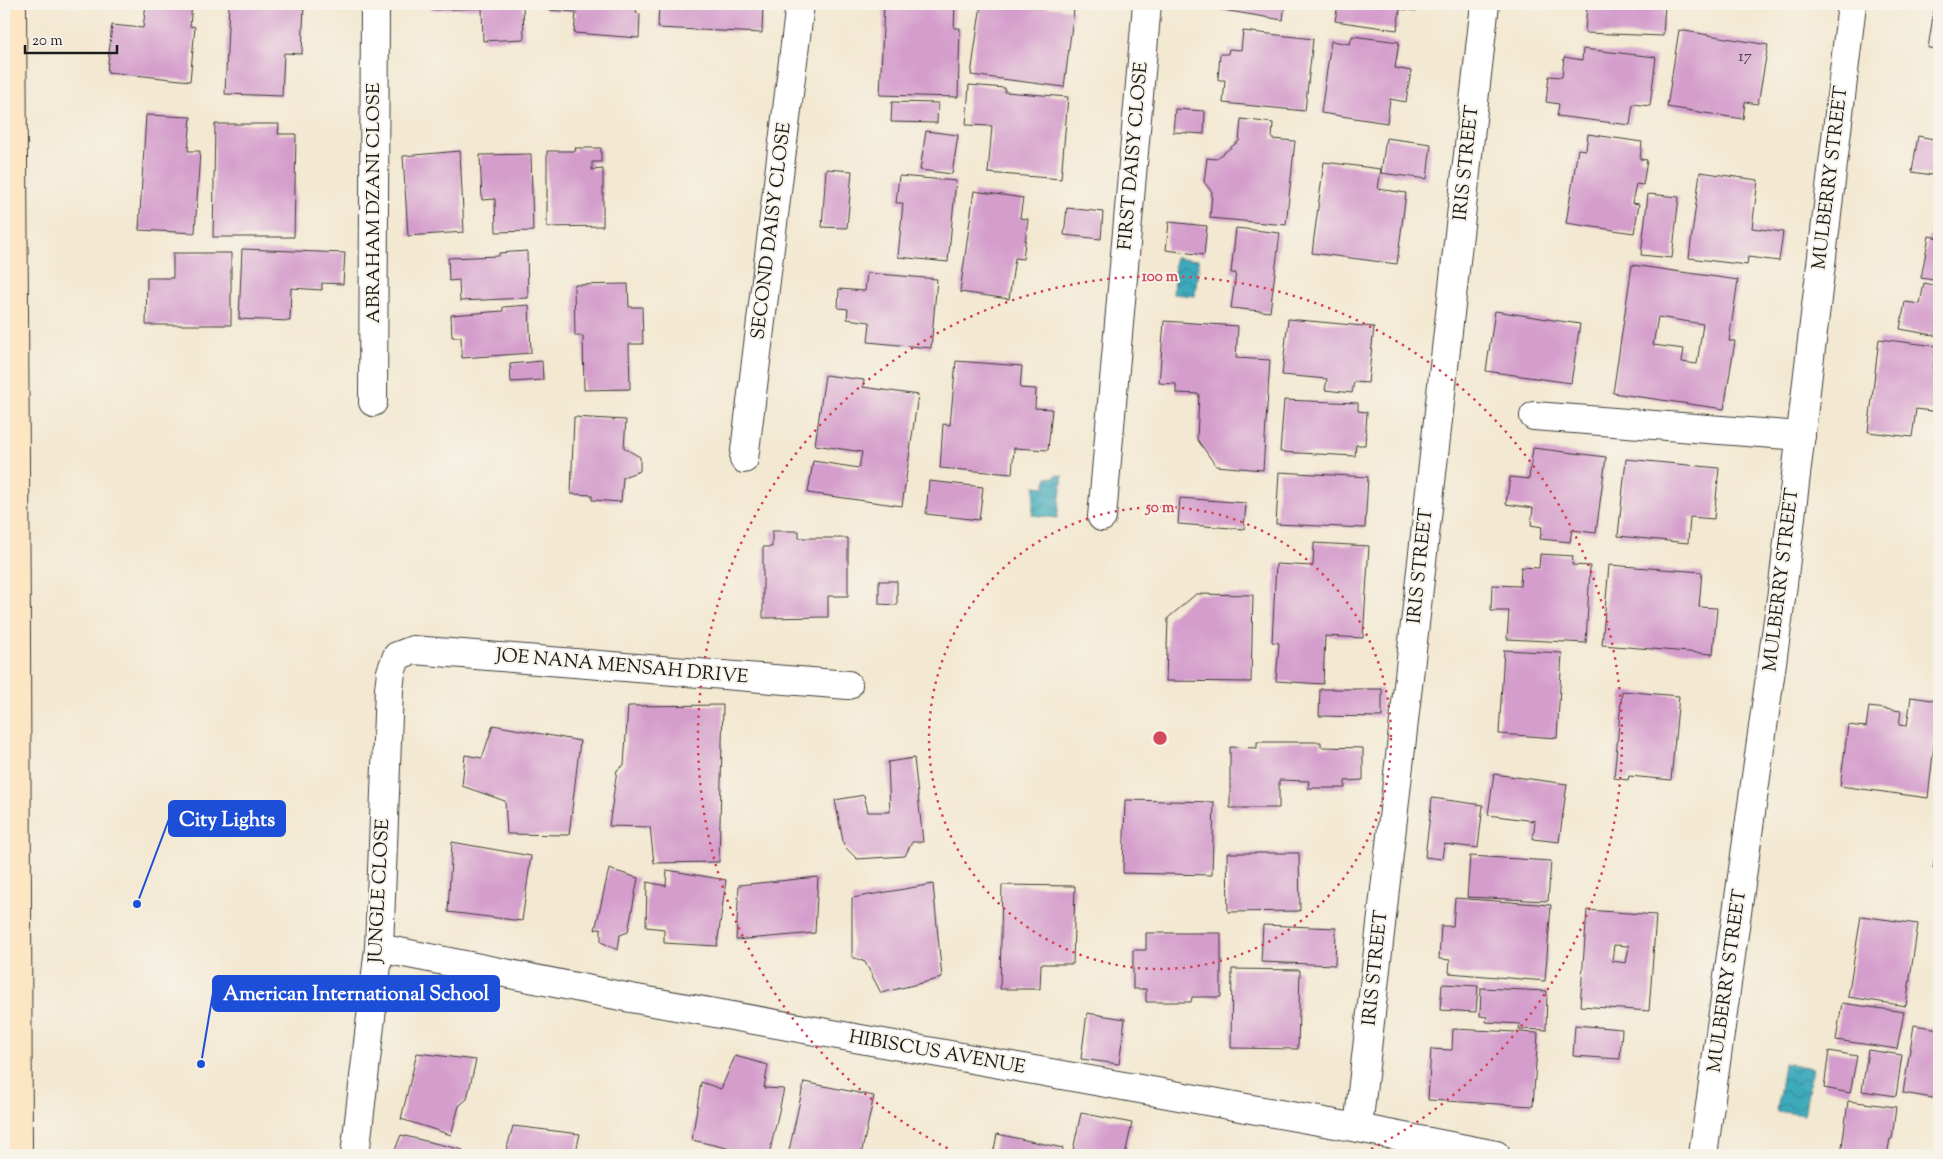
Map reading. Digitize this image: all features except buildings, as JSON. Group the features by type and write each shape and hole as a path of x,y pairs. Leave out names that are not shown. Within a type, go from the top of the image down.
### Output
{"main road":[{"path":"12,4 18,846 18,1155"}],"street":[{"name":"ABRAHAM DZANI CLOSE","path":"373,402 375,4"},
{"name":"SECOND DAISY CLOSE","path":"744,459 800,4"},
{"name":"FIRST DAISY CLOSE","path":"1102,517 1147,4"},
{"name":"IRIS STREET","path":"1358,1128 1485,4"},
{"name":"MULBERRY STREET","path":"1703,1155 1783,584 1852,4"},
{"path":"1534,416 1800,436"},
{"name":"JOE NANA MENSAH DRIVE","path":"397,656 413,650 848,685"},
{"name":"JUNGLE CLOSE","path":"356,1155 379,948 389,689 391,672 397,656"},
{"name":"HIBISCUS AVENUE","path":"379,948 631,998 1358,1128 1496,1155"}],"water":[{"path":"1175,258 1199,260 1195,296 1173,294"},
{"path":"1056,475 1063,476 1057,518 1032,515 1035,486 1045,487 1047,477 1055,478"},
{"path":"1784,1063 1812,1068 1804,1115 1777,1111"}],"place":[{"name":"City Lights","path":"137,904"},
{"name":"American International School","path":"201,1064"}]}
